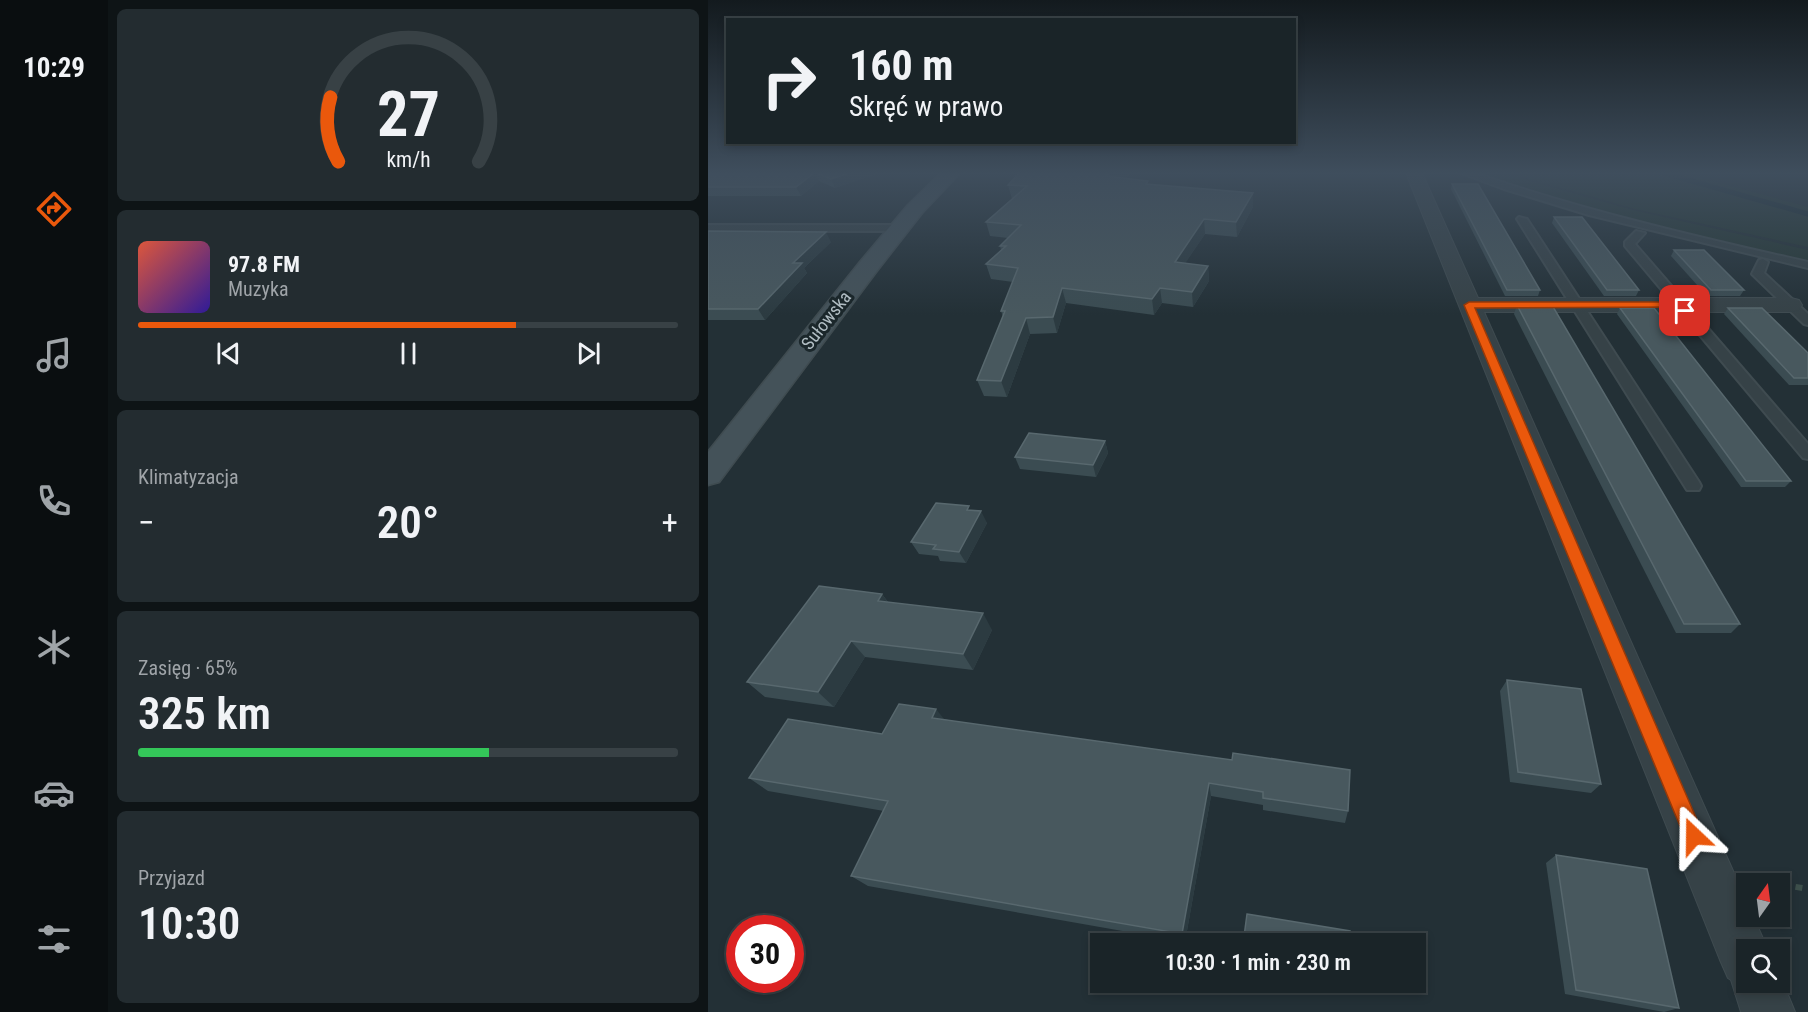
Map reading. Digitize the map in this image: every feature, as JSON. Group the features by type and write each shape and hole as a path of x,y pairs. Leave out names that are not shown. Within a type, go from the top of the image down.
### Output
{"main road":[{"name":"Sułowska","path":"708,474 906,220"}],"street":[{"path":"1434,220 1737,939"},
{"path":"1469,305 1791,305"},
{"path":"1760,993 1768,1012"}],"lane":[{"path":"1523,220 1693,486"},
{"path":"1623,220 1808,265"},
{"path":"708,228 900,228"},
{"path":"1640,232 1629,244 1808,454"},
{"path":"1763,262 1758,274 1808,321"}],"path":[{"path":"1711,876 1808,889"}],"green space":[{"path":"1634,220 1678,220 1808,250 1808,262"},
{"path":"1686,220 1808,220 1808,247"}],"building":[{"path":"1203,220 1175,262 1208,266 1192,292 1160,288 1152,299 1062,288 1053,317 1026,318 1001,381 977,380 1005,311 1001,311 1018,268 986,264 1006,246 1000,246 1021,225 986,222"},
{"path":"1471,220 1499,220 1540,290 1507,290"},
{"path":"1556,220 1585,220 1639,290 1607,290"},
{"path":"708,231 826,232 793,263 802,263 758,309 708,309"},
{"path":"1674,250 1704,250 1744,290 1711,290"},
{"path":"1517,305 1552,305 1740,624 1684,624"},
{"path":"1620,308 1654,308 1791,481 1746,481"},
{"path":"1728,308 1762,308 1808,353 1808,378 1794,378"},
{"path":"1029,433 1105,441 1093,465 1015,457"},
{"path":"936,503 969,506 967,510 981,511 959,552 933,549 936,545 911,542"},
{"path":"819,586 882,594 878,601 983,613 963,654 851,641 818,692 747,682"},
{"path":"1507,680 1581,689 1601,784 1518,772"},
{"path":"899,704 936,709 932,718 1232,760 1233,753 1350,770 1348,811 1263,798 1263,792 1209,783 1182,933 1176,933 851,876 888,801 749,778 788,719 882,734"},
{"path":"1556,855 1647,869 1679,1008 1576,990"},
{"path":"1247,914 1350,931 1350,933 1244,933"}],"route":[{"path":"1685,311 1679,304 1469,305 1694,836"}]}
